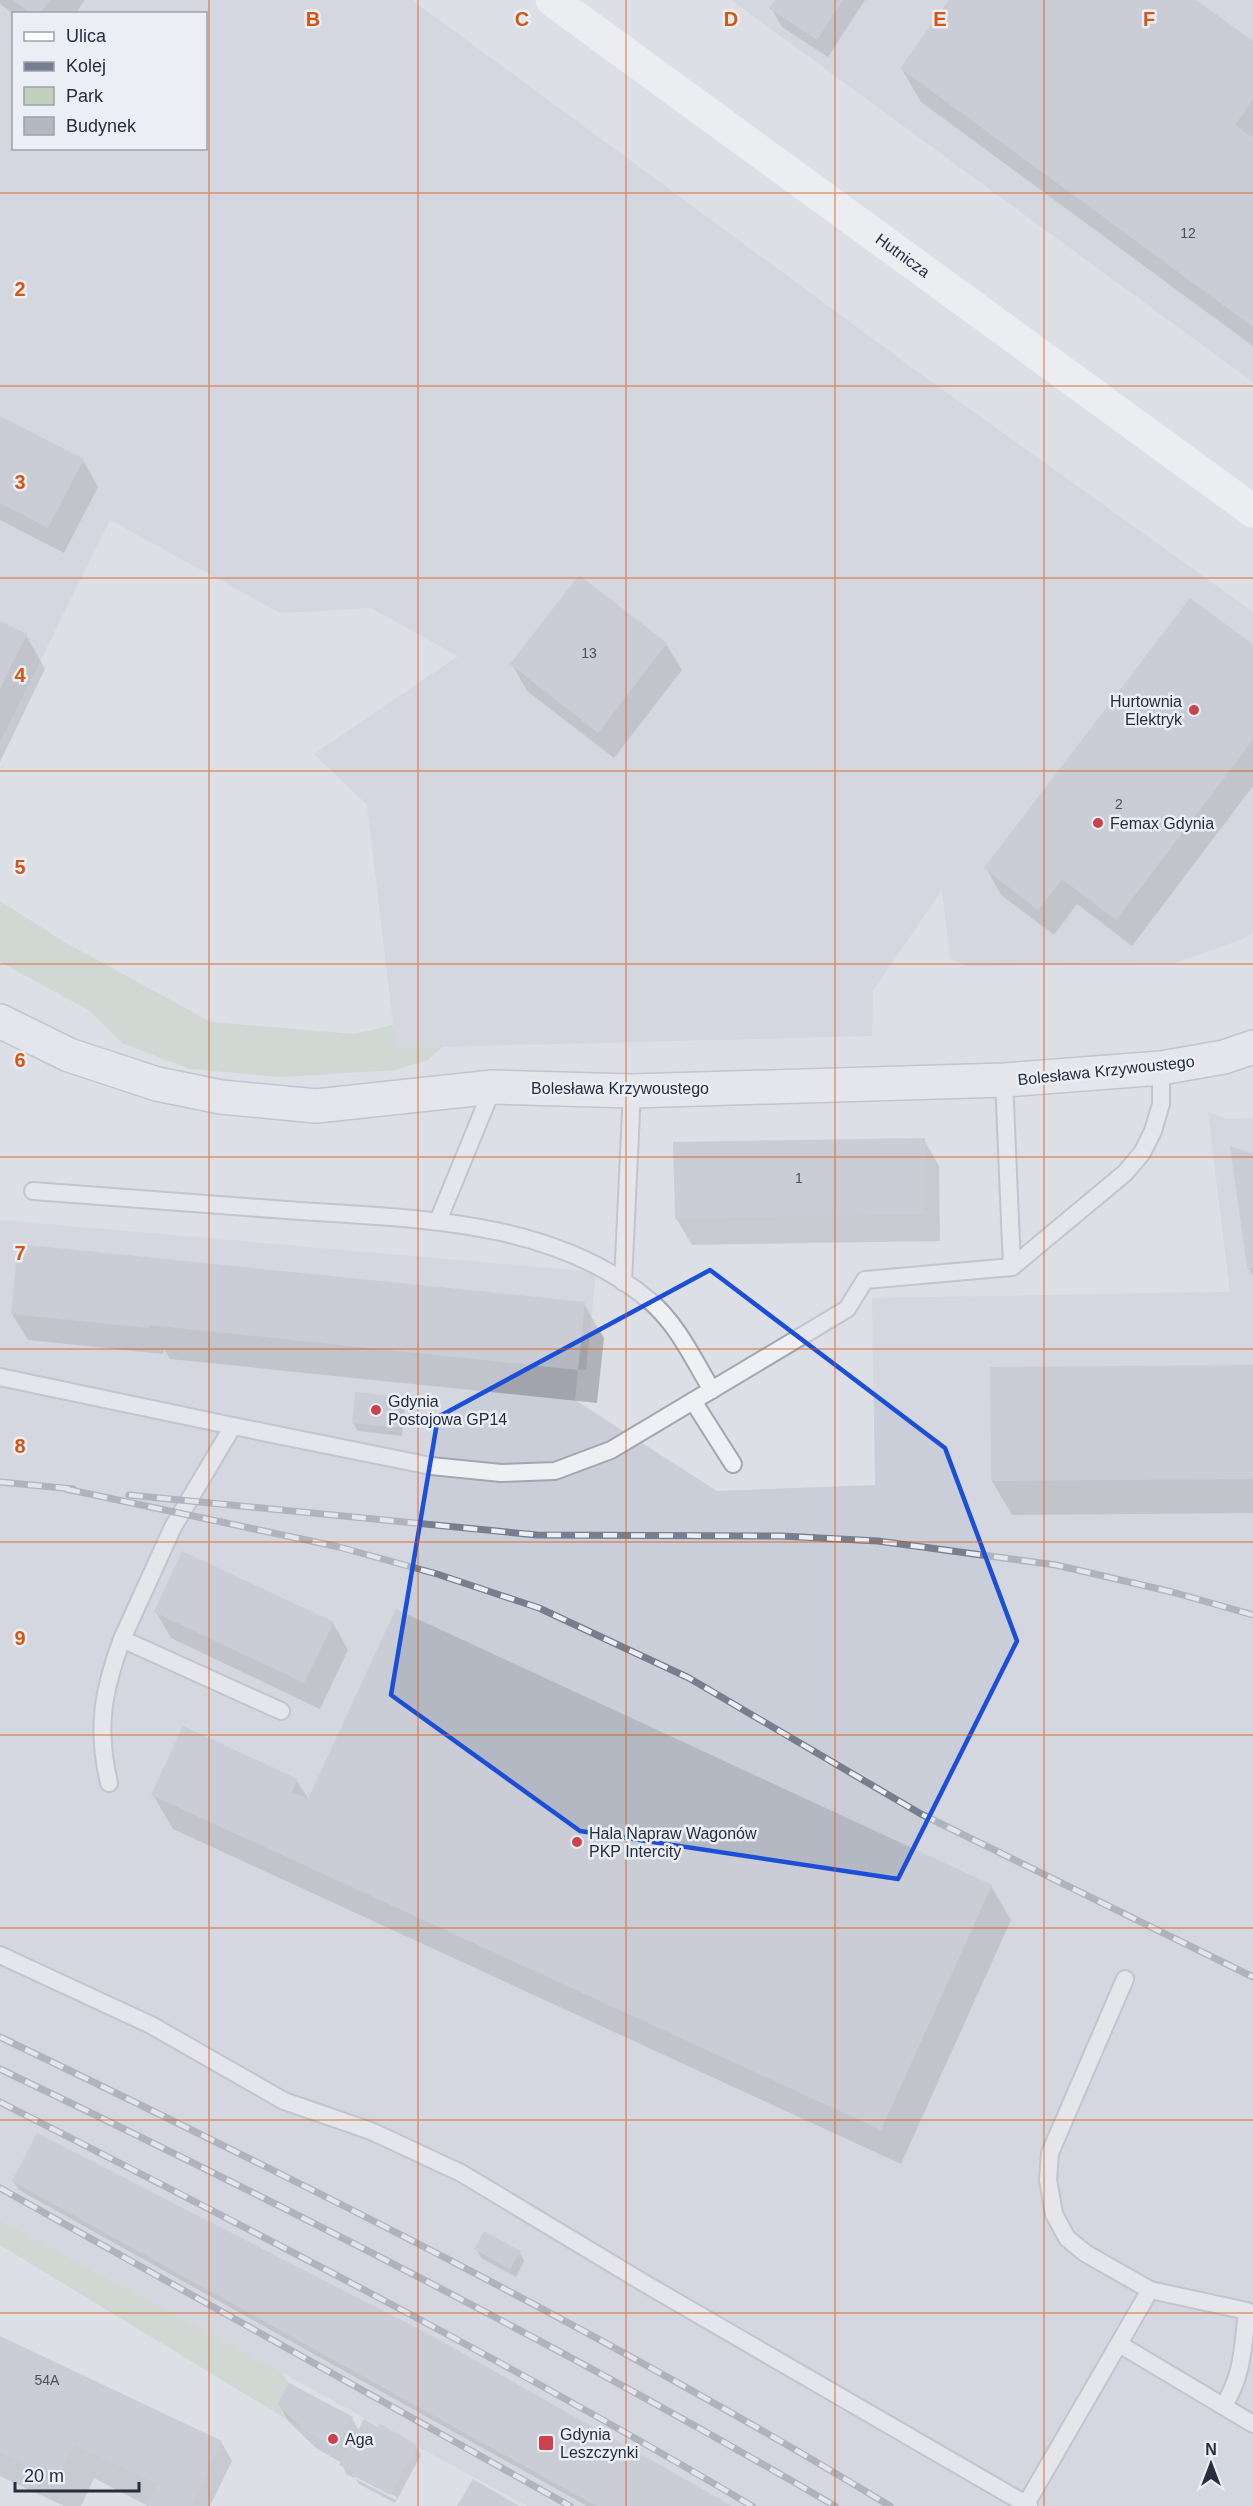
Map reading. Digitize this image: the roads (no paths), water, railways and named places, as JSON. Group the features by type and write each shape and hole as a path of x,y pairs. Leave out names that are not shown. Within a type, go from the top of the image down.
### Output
{"main road":[{"name":"Hutnicza","path":"552,0 1253,510"}],"street":[{"name":"Bolesława Krzywoustego","path":"0,1020 69,1054 157,1084 221,1097 316,1106 493,1087 632,1091 1004,1080 1161,1068 1224,1057 1253,1047"}],"lane":[{"path":"0,1377 431,1466 468,1471 528,1473 555,1471 612,1450 847,1309 865,1280 1012,1267 1125,1173 1142,1153 1153,1131 1161,1104 1161,1068"},
{"path":"1004,1080 1012,1267"},
{"path":"438,1221 493,1087"},
{"path":"623,1282 632,1091"},
{"path":"33,1191 438,1221 530,1239 580,1258 623,1282 650,1302 673,1324 712,1390"},
{"path":"693,1401 733,1464"},
{"path":"109,1783 102,1755 103,1706 108,1678 122,1639 173,1527 233,1426"},
{"path":"122,1639 281,1711"},
{"path":"0,1955 151,2025 284,2101 371,2131 461,2173 649,2286 1027,2505 1150,2290"},
{"path":"1125,1979 1050,2152 1048,2180 1050,2202 1067,2238 1085,2253 1150,2290 1250,2312 1235,2389 1222,2406"},
{"path":"1119,2344 1253,2424"}],"railway":[{"path":"0,1482 73,1489"},
{"path":"66,1489 339,1547 437,1574 539,1608 689,1678 921,1814 1253,1977"},
{"path":"129,1495 537,1535 781,1536 878,1541 1056,1565 1172,1592 1253,1615"},
{"path":"0,2037 339,2203 562,2319 782,2442 890,2506"},
{"path":"0,2069 212,2172 422,2279 630,2390 835,2506"},
{"path":"0,2102 285,2248 473,2348 752,2506"},
{"path":"0,2188 570,2506"}],"place":[{"name":"Hurtownia Elektryk","path":"1194,710"},
{"name":"Femax Gdynia","path":"1098,823"},
{"name":"Gdynia Postojowa GP14","path":"376,1410"},
{"name":"Hala Napraw Wagonów PKP Intercity","path":"577,1842"},
{"name":"Aga","path":"333,2439"},
{"name":"Gdynia Leszczynki","path":"546,2443"}]}
